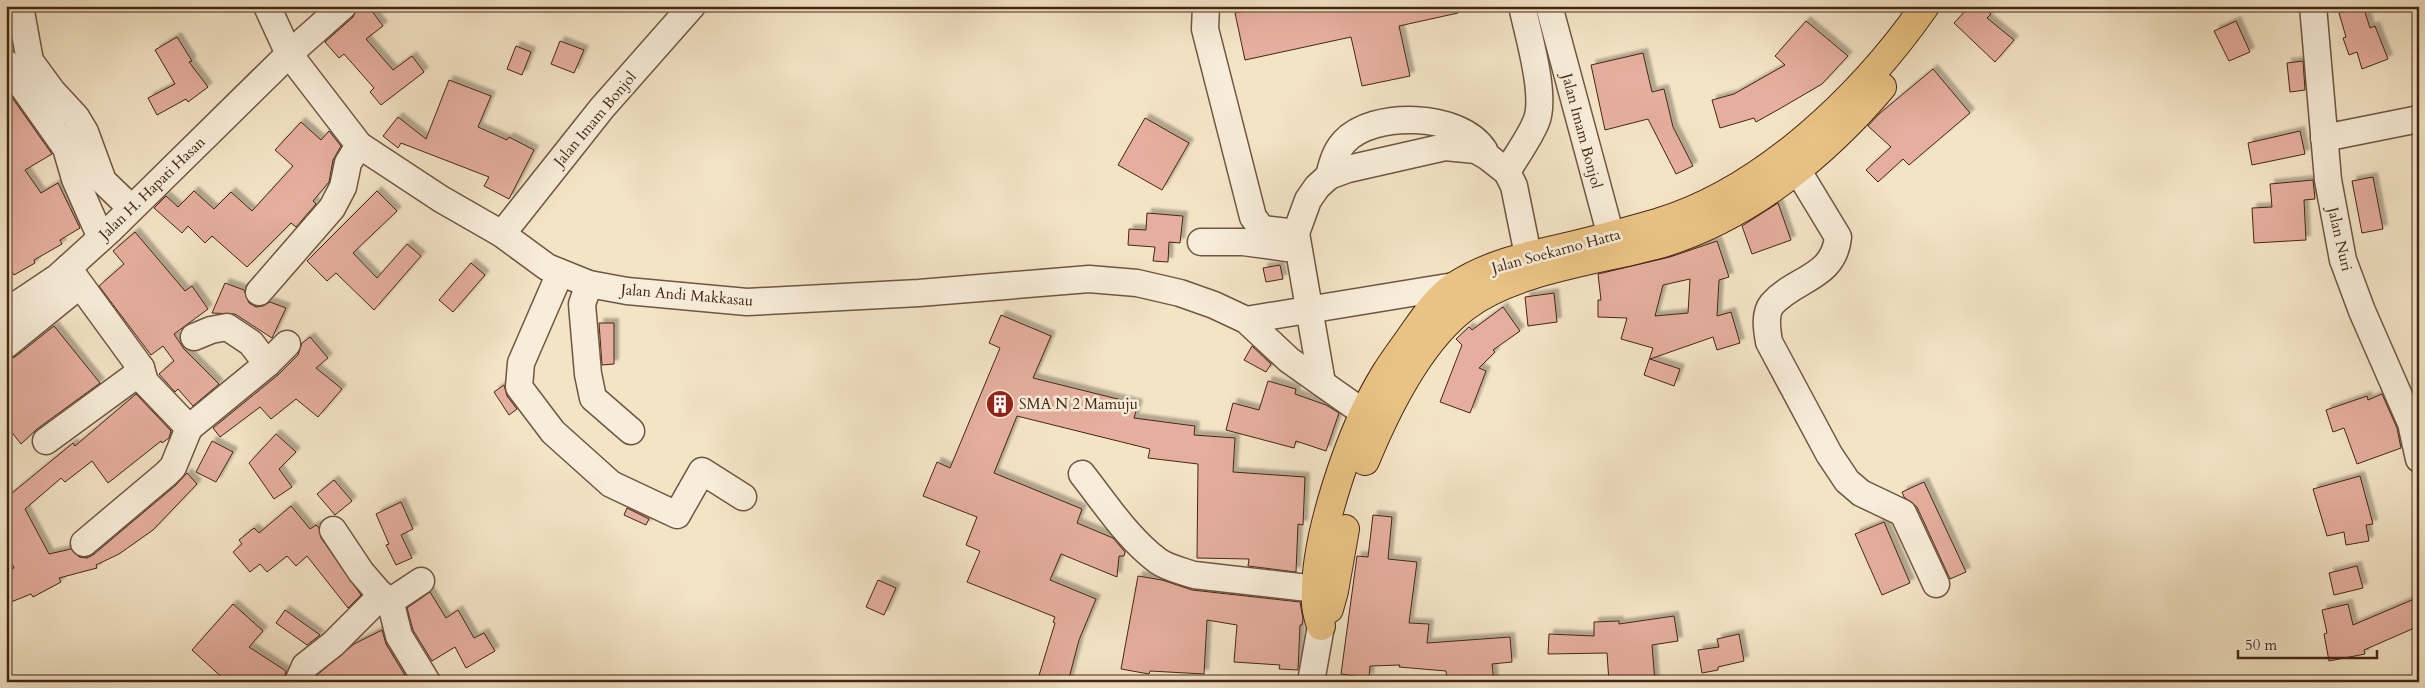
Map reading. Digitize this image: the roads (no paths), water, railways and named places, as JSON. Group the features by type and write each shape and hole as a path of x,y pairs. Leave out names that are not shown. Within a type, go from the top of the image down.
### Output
{"main road":[{"name":"Jalan Soekarno Hatta","path":"1321,626 1316,606 1325,590 1324,533 1350,447 1451,319 1466,306 1486,294 1613,245 1660,222 1696,209 1730,190 1774,161 1806,138 1863,84 1890,54 1925,6"},
{"name":"Jalan Soekarno Hatta","path":"1371,421 1384,375 1435,304 1454,286 1486,270 1528,255 1667,241 1744,206 1798,170 1857,116 1907,57 1943,6"}],"street":[{"path":"20,6 30,61 52,91 76,117 85,132 116,224"},
{"name":"Jalan Andi Makkasau","path":"267,6 289,54 359,145 441,199 502,234 546,267 589,284 627,291 747,302 928,292 1089,279 1137,283 1180,292 1214,304 1246,320 1289,360 1371,421"},
{"name":"Jalan H. Hapati Hasan","path":"6,312 65,279 116,224 289,54 343,6"},
{"name":"Jalan Imam Bonjol","path":"502,234 602,108 692,6"},
{"path":"1206,6 1205,29 1253,217 1262,229 1297,241"},
{"path":"1497,164 1537,120 1540,105 1538,81 1522,6"},
{"name":"Jalan Imam Bonjol","path":"1549,6 1613,245"},
{"name":"Jalan Nuri","path":"2313,6 2328,180 2343,260 2362,311 2411,423 2419,459"},
{"path":"6,63 66,148 75,178 116,224"},
{"path":"2324,138 2419,119"},
{"path":"1329,176 1337,152 1345,141 1364,129 1402,121 1428,121 1460,130 1480,145 1514,186 1528,255"},
{"path":"259,292 332,208 343,187 348,163 359,145"},
{"path":"1322,384 1297,241 1308,200 1317,187 1329,176 1348,169 1445,147 1476,150 1497,164"},
{"path":"1798,170 1838,237 1837,248 1831,262 1771,304 1766,321 1769,342 1829,454 1847,481 1861,494 1903,513 1936,584"},
{"path":"1201,242 1297,241"},
{"path":"560,273 520,363 519,387 553,432 611,484 677,515 702,471 743,498"},
{"path":"6,345 65,279 139,376 189,428"},
{"path":"589,284 582,304 588,374 594,398 631,431"},
{"path":"1246,320 1454,286"},
{"path":"194,337 211,330 227,327 251,343 267,364"},
{"path":"84,543 173,467 189,428 267,364 287,344"},
{"path":"46,441 139,376"},
{"path":"1082,474 1140,546 1160,562 1194,575 1325,590"},
{"path":"333,530 361,572 392,608 399,636 426,682"},
{"path":"298,682 305,666 385,599 421,581"},
{"name":"Jalan Soekarno Hatta","path":"1312,682 1321,626"}],"place":[{"name":"SMA N 2 Mamuju","path":"1000,404"}]}
